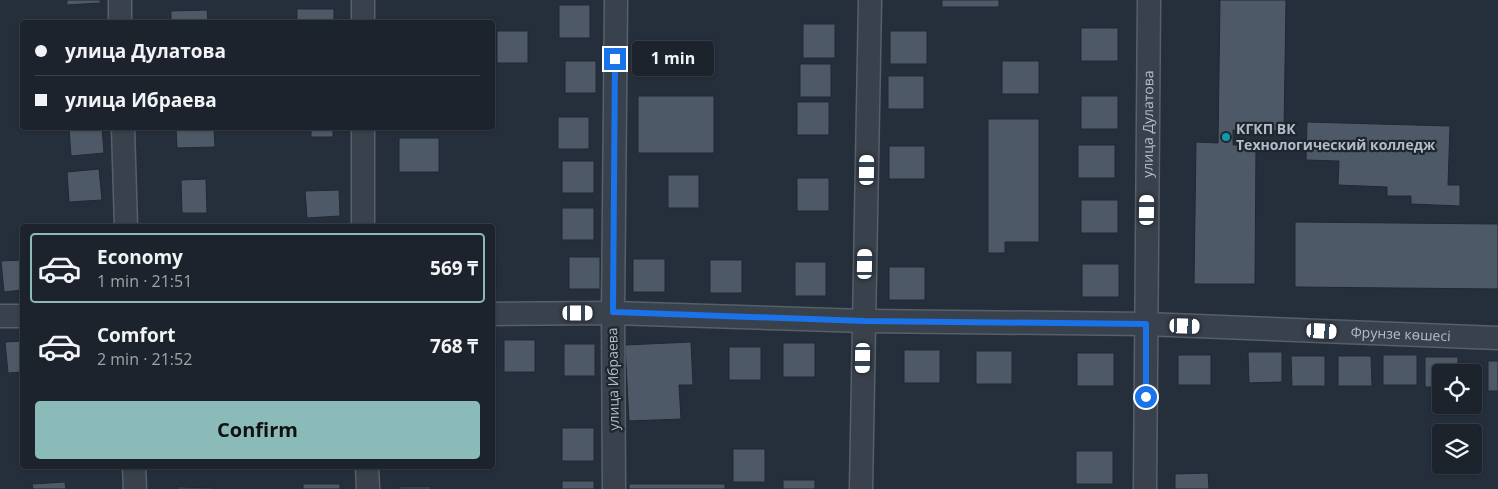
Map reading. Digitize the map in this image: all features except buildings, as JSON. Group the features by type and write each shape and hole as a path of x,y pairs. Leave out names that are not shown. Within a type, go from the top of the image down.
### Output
{"street":[{"path":"120,0 120,20"},
{"path":"363,0 363,20"},
{"name":"улица Ибраева","path":"614,489 613,312 616,0"},
{"path":"862,489 870,0"},
{"name":"улица Дулатова","path":"1145,489 1149,0"},
{"path":"123,130 126,224"},
{"path":"363,130 363,224"},
{"name":"Фрунзе көшесі","path":"495,314 613,312 864,321 1146,324 1498,338"},
{"path":"0,316 20,316"},
{"path":"134,469 135,489"},
{"path":"367,469 368,489"}],"place":[{"name":"КГКП ВК Технологический колледж","path":"1226,137"}],"route":[{"path":"615,59 613,312 864,321 1146,324 1146,397"}]}
